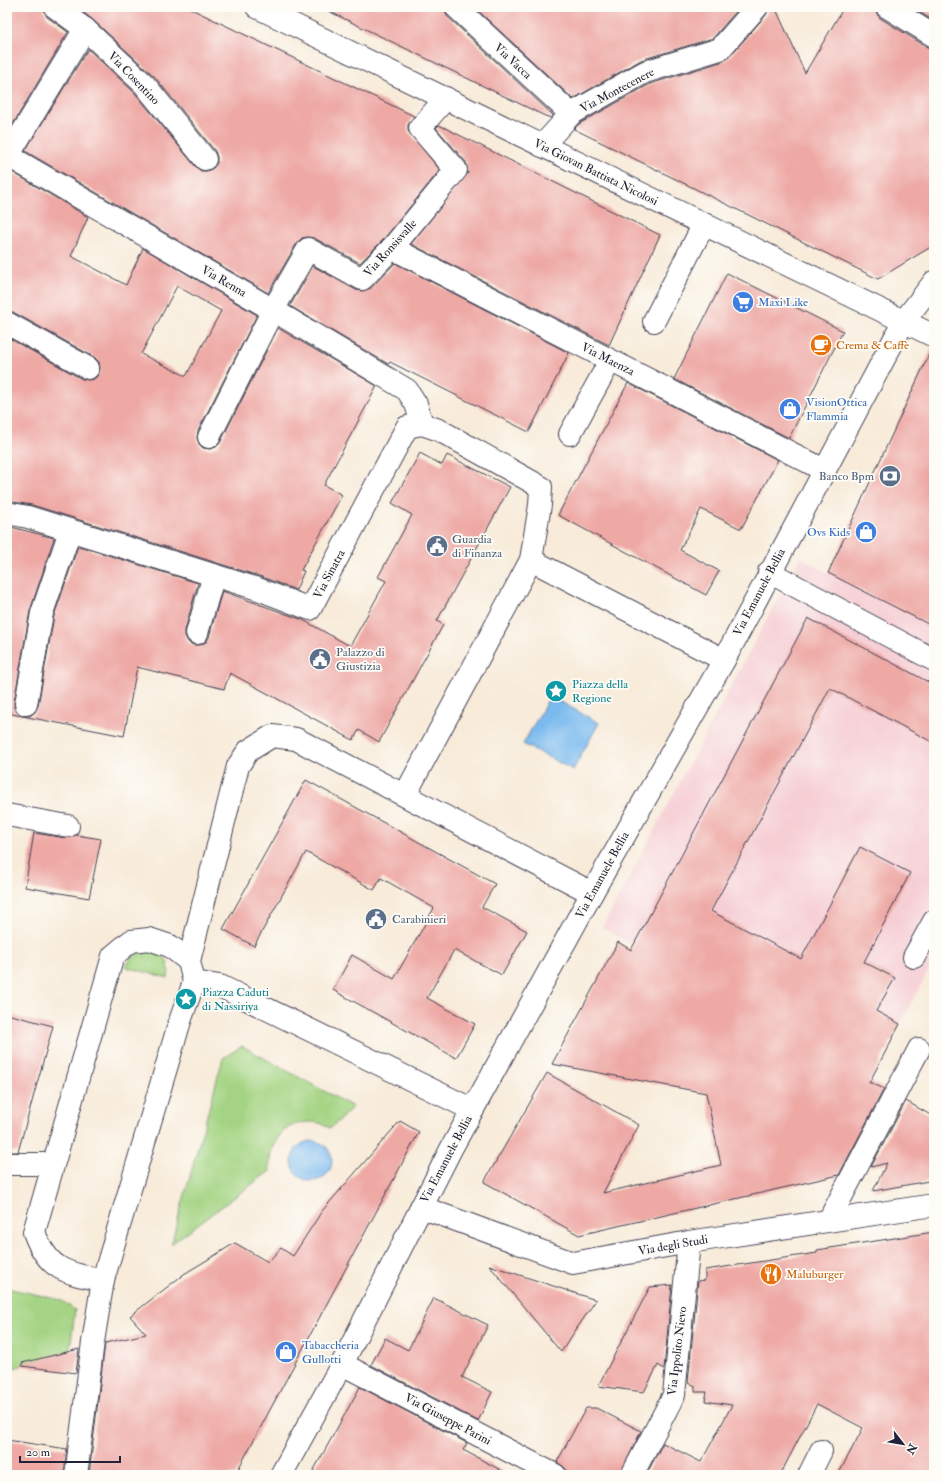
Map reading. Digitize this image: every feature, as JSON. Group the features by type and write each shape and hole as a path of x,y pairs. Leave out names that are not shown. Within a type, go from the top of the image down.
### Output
{"street":[{"name":"Via Cosentino","path":"54,7 85,29 144,84 205,159"},
{"name":"Via Giovan Battista Nicolosi","path":"257,7 934,336"},
{"name":"Via Vacca","path":"456,7 571,114"},
{"name":"Via Montecenere","path":"542,146 571,114 645,72 720,48 757,7"},
{"path":"887,7 934,36"},
{"path":"7,156 85,29"},
{"name":"Via Ronsisvalle","path":"209,437 273,310 308,249 362,279 392,248 456,170 420,128 446,98"},
{"name":"Via Renna","path":"7,156 273,310 407,390 416,404 422,424"},
{"path":"654,321 704,224"},
{"name":"Via Maenza","path":"392,248 824,470"},
{"name":"Via Emanuele Bellia","path":"281,1475 342,1364 421,1207 473,1110 592,893 724,660 769,572 904,321 934,282"},
{"path":"7,323 88,368"},
{"path":"570,434 610,361"},
{"path":"405,795 530,560 540,505 541,487 439,430 422,424"},
{"name":"Via Sinatra","path":"7,513 28,517 214,575 258,589 310,609 407,427 422,424"},
{"path":"26,704 42,613 70,531"},
{"path":"530,560 724,660"},
{"path":"769,572 934,660"},
{"path":"197,633 214,575"},
{"path":"76,1475 93,1342 103,1280 180,1021 238,766 248,751 272,736 296,739 592,893"},
{"path":"7,815 68,826"},
{"path":"914,957 934,921"},
{"path":"103,1280 79,1276 57,1267 41,1251 34,1232 114,956 131,941 150,939 170,946 191,972 473,1110"},
{"path":"829,1220 919,1049"},
{"path":"11,1164 53,1164"},
{"name":"Via degli Studi","path":"421,1207 573,1262 689,1242 934,1205"},
{"name":"Via Ippolito Nievo","path":"632,1475 674,1395 689,1242"},
{"name":"Via Giuseppe Parini","path":"342,1364 554,1475"},
{"path":"809,1475 822,1451"}],"shaded area":[{"path":"801,557 828,573 934,627 934,960 874,1073 602,928"}],"green space":[{"path":"147,950 158,953 165,958 169,972 168,978 126,967 129,960 140,952"},
{"path":"242,1046 353,1107 330,1129 321,1124 310,1122 300,1123 284,1131 278,1137 271,1153 270,1171 171,1244 223,1058"},
{"path":"7,1288 61,1300 75,1310 70,1351 7,1370"}],"water":[{"path":"550,696 599,723 573,770 523,744"},
{"path":"312,1141 320,1143 326,1147 330,1153 332,1161 330,1169 326,1175 320,1179 312,1181 304,1179 298,1175 294,1169 292,1161 294,1153 298,1147 304,1143"}],"building":[{"path":"7,7 43,7 47,17 68,32 7,134"},
{"path":"76,7 187,7 414,116 408,125 408,131 440,170 383,240 360,263 314,238 302,238 297,243 268,293 25,151 88,49 135,93 196,167 201,171 207,171 213,168 217,163 215,151 154,76 93,20"},
{"path":"320,7 444,7 447,16 553,115 551,118 545,116"},
{"path":"474,7 740,7 713,38 641,60 573,99"},
{"path":"769,7 775,7 805,73 844,7 875,7 876,13 880,18 927,47 934,48 934,245 878,279 574,129 579,124 650,84 724,61 766,15"},
{"path":"911,7 934,7 934,21"},
{"path":"439,125 660,235 609,345 411,244 468,173 466,162 436,128"},
{"path":"7,169 88,217 71,256 126,285 143,248 257,315 198,431 197,438 199,444 203,448 210,449 216,447 220,443 278,328 377,386 324,485 342,495 301,570 304,571 296,590 262,577 32,505 7,501 7,337 82,379 94,379 99,374 100,368 99,362 94,357 13,312 7,311","holes":["177,286 221,311 186,376 141,354"]},
{"path":"395,263 569,353 529,432 390,362 388,364 290,306 313,266 356,290 363,291 371,288"},
{"path":"727,273 843,331 789,438 674,379"},
{"path":"932,348 934,348 934,627 828,573"},
{"path":"628,383 778,460 741,529 701,509 680,550 719,571 706,595 558,515"},
{"path":"420,453 442,465 447,455 510,487 437,621 443,625 379,742 359,730 353,740 230,673 224,689 137,667 124,736 7,713 7,526 54,538 30,611 14,702 14,708 18,713 23,716 30,716 35,712 38,706 54,616 78,546 198,583 185,630 185,636 188,642 193,645 200,645 206,642 209,637 222,591 303,620 350,646 386,581 378,577 412,515 392,503"},
{"path":"808,618 934,685 934,743 830,688 711,911 801,959 860,847 910,873 864,962 895,978 876,1011 900,1024 869,1083 884,1089 839,1175 579,1235 484,1182 547,1073 639,1125 603,1193 721,1165 706,1093 552,1064 618,942 631,950"},
{"path":"306,780 495,884 482,907 527,931 502,975 454,950 427,998 475,1024 456,1058 333,990 352,955 394,979 434,908 381,878 374,890 306,852 254,946 223,929"},
{"path":"34,833 66,838 76,835 101,839 89,898 25,887"},
{"path":"7,1014 53,1026 18,1152 7,1152"},
{"path":"906,1101 934,1117 934,1180 873,1191 887,1163 871,1167"},
{"path":"400,1121 419,1132 235,1475 89,1475 105,1343 146,1334 130,1316 184,1274 235,1243 268,1262 281,1248 293,1256 322,1211"},
{"path":"934,1232 934,1475 838,1475 863,1428 817,1404 780,1475 646,1475 663,1443 701,1462 732,1405 705,1401 707,1392 695,1392 695,1386 688,1382 698,1281 705,1280 705,1270 817,1253 817,1250"},
{"path":"489,1265 596,1300 561,1352"},
{"path":"672,1285 664,1369 658,1365 644,1392 598,1386 650,1287"},
{"path":"434,1298 488,1325 462,1377 492,1392 478,1421 371,1365 385,1338 408,1350"},
{"path":"79,1349 76,1373 22,1366 22,1363"},
{"path":"360,1387 467,1443 463,1450 510,1475 311,1475"},
{"path":"586,1408 596,1408 641,1431 620,1475 567,1475 565,1468 557,1462"},
{"path":"7,1440 67,1449 64,1475 7,1475"}],"place":[{"name":"Maxi Like","path":"743,302"},
{"name":"Crema & Caffè","path":"821,345"},
{"name":"VisionOttica Flammia","path":"790,409"},
{"name":"Banco Bpm","path":"890,476"},
{"name":"Ovs Kids","path":"866,532"},
{"name":"Guardia di Finanza","path":"437,546"},
{"name":"Palazzo di Giustizia","path":"320,659"},
{"name":"Piazza della Regione","path":"556,691"},
{"name":"Carabinieri","path":"376,919"},
{"name":"Piazza Caduti di Nassiriya","path":"186,999"},
{"name":"Maluburger","path":"771,1274"},
{"name":"Tabaccheria Gullotti","path":"286,1352"}]}
